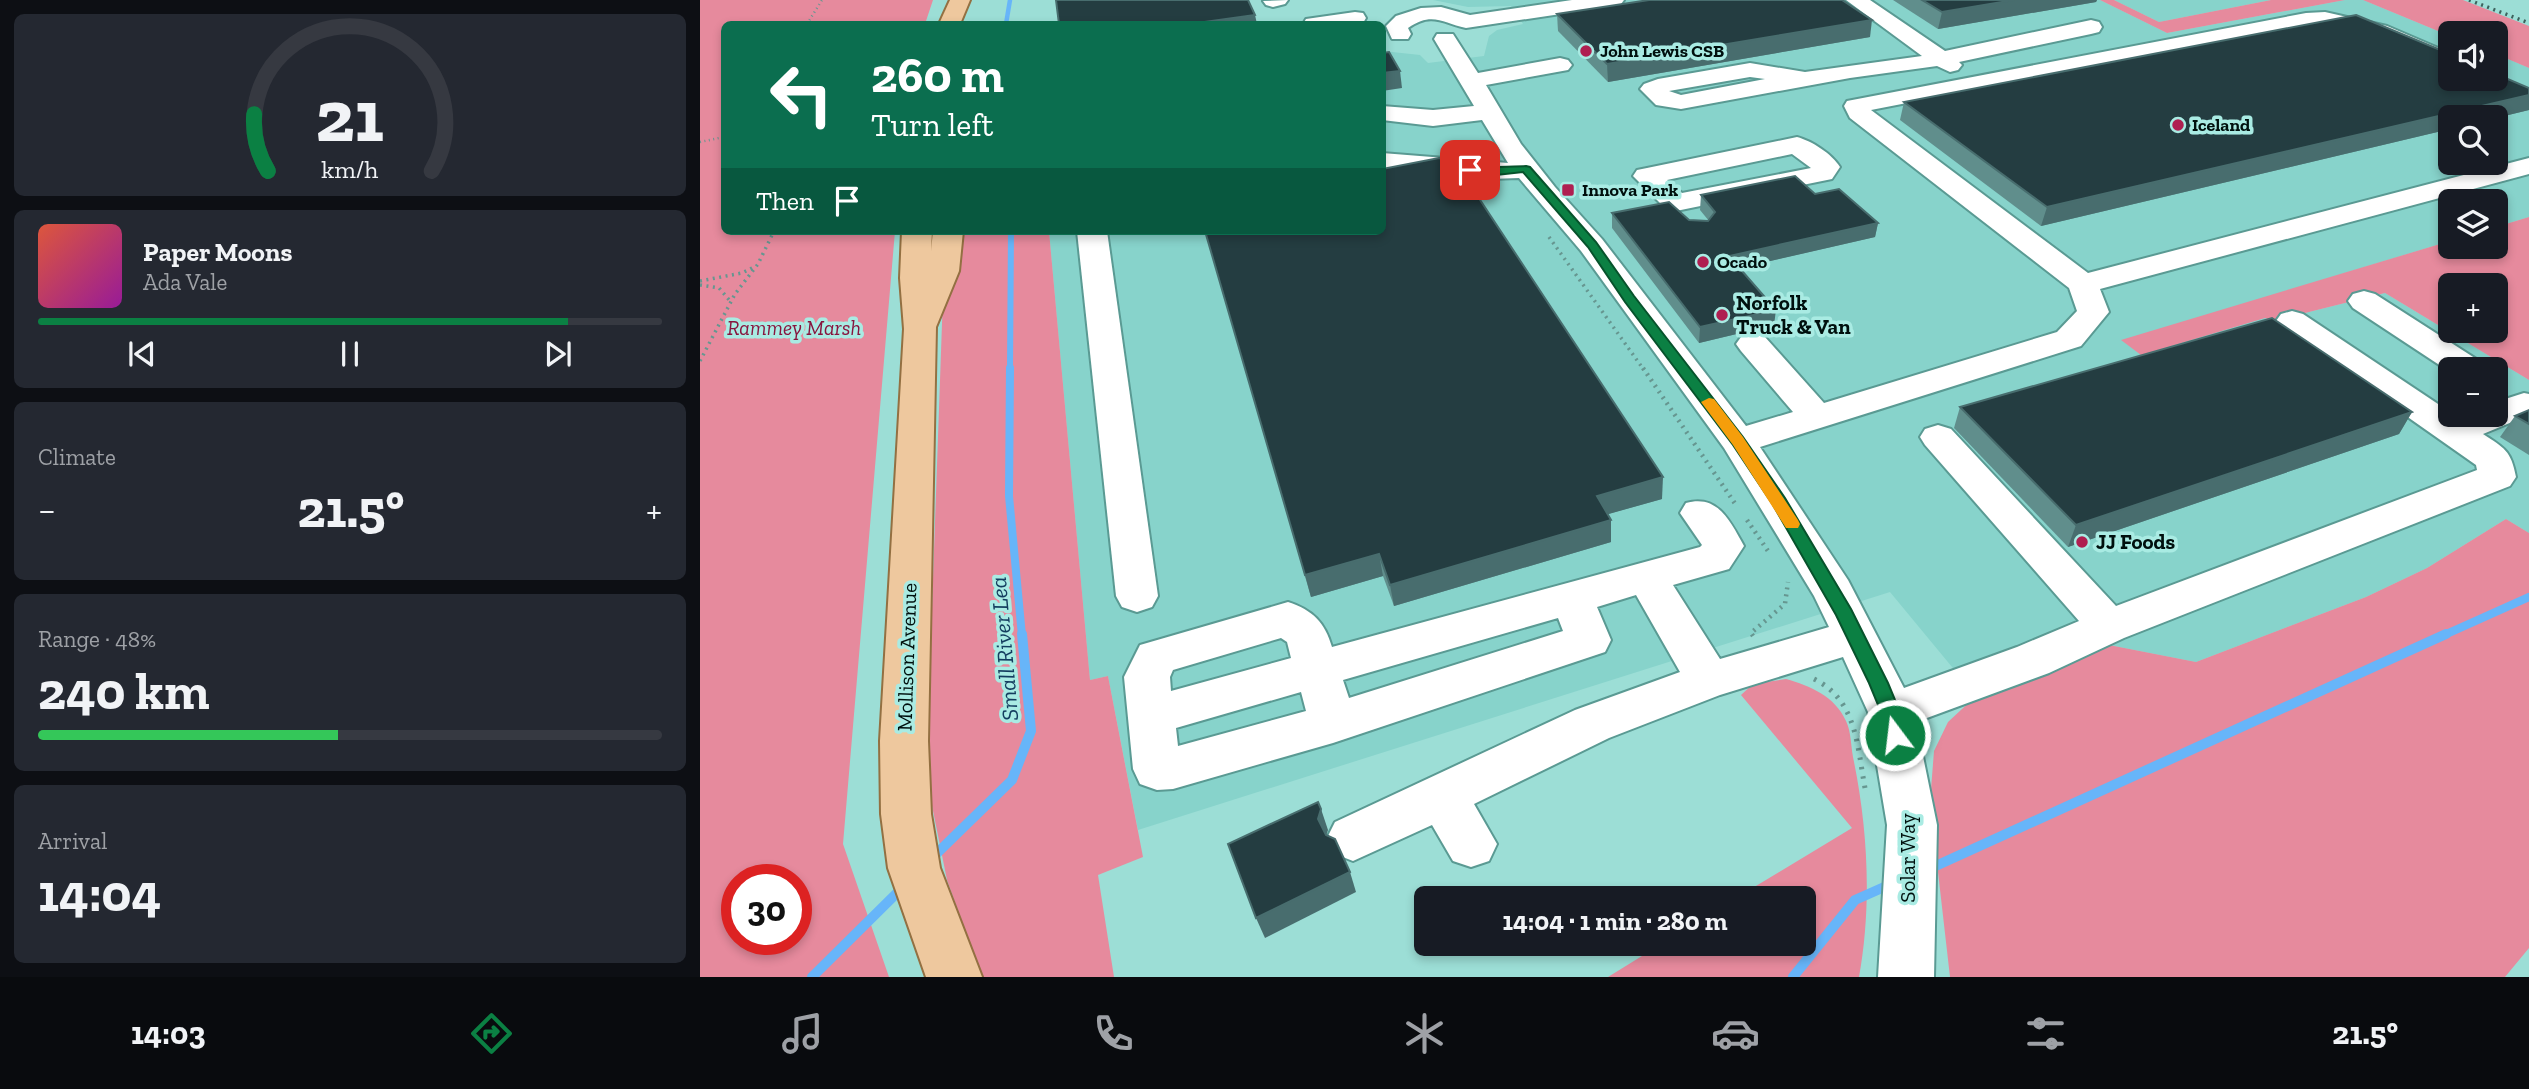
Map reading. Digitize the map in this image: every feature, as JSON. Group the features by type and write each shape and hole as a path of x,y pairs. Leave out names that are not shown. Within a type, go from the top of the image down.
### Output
{"main road":[{"path":"951,21 960,0"},
{"path":"966,21 968,0"},
{"name":"Mollison Avenue","path":"917,235 915,278 920,329 904,741 906,814 917,871 954,977"},
{"name":"Mollison Avenue","path":"920,329 944,271 948,235"}],"street":[{"path":"1402,0 1418,15"},
{"path":"1459,0 1477,0"},
{"path":"1455,31 1450,15 1418,15 1397,26 1391,36 1419,40 1614,0"},
{"path":"1856,0 1945,62"},
{"path":"1738,441 2069,340 2093,312 2083,284 1859,113 1856,106 2305,19 2330,17 2357,22 2438,56"},
{"path":"1334,21 1355,18"},
{"path":"1804,79 1750,70 1652,89 1665,100 1681,102 1804,79 1945,62 2091,27"},
{"name":"Solar Way","path":"1455,31 1480,96 1526,169 1654,305 1826,580 1855,636 1891,712 1912,825 1906,977"},
{"path":"1386,113 1399,111 1430,118 1454,117 1480,96 1560,65"},
{"path":"1642,210 1676,203 1807,177 1822,173 1827,167 1797,145 1647,176 1676,203 1697,227"},
{"path":"1386,161 1410,161 1487,172 1526,169"},
{"path":"2083,284 2529,166"},
{"path":"1093,235 1137,596"},
{"path":"2364,301 2450,357"},
{"path":"1891,712 2033,660 2109,626 2497,477 2494,459 2292,321"},
{"path":"1753,344 1817,417"},
{"path":"2454,432 2516,399"},
{"path":"1938,437 2109,626"},
{"path":"1316,669 1714,558 1724,546 1700,513"},
{"path":"1646,577 1709,680"},
{"path":"1332,723 1306,633 1288,619 1156,657 1147,677 1157,769 1173,768 1332,723 1589,640 1572,597"},
{"path":"1353,838 1591,724 1709,680 1855,636"},
{"path":"1441,795 1471,844"}],"path":[{"path":"809,21 822,0"},
{"path":"700,142 721,137"},
{"path":"1577,225 1693,439 1773,557"},
{"path":"700,361 731,303 758,266 772,235"},
{"path":"700,283 742,273 758,266"},
{"path":"700,283 721,289 728,295 731,303"},
{"path":"1784,576 1789,584 1785,604 1751,633 1776,676 1799,674 1823,682 1847,704 1867,798"}],"shaded area":[{"path":"1433,0 2100,0 2167,33 2345,0 2363,0 2438,31 2438,91 2508,91 2508,59 2529,68 2529,217 2508,223 2508,189 2438,189 2438,245 2122,341 2265,318 2273,321 2385,293 2438,325 2438,343 2468,343 2491,357 2438,357 2438,427 2508,427 2508,367 2529,380 2529,533 2506,519 2427,568 2366,597 2196,662 2109,645 1976,696 1890,592 1138,830 1108,676 1090,680 1049,235 1386,235 1386,51 1420,55 1428,63 1484,56 1489,36 1497,30 1523,24 1511,6 1468,7"},
{"path":"2114,0 2271,0 2159,22"}],"green space":[{"name":"Rammey Marsh","path":"700,0 933,0 926,21 721,21 721,235 895,235 843,844 889,977 700,977"},
{"path":"2100,0 2114,0 2159,22 2271,0 2345,0 2167,33"},
{"path":"2363,0 2463,0 2529,26 2529,68 2508,59 2508,21 2438,21 2438,31"},
{"path":"2529,217 2529,380 2508,367 2508,357 2491,357 2468,343 2508,343 2508,273 2438,273 2438,325 2385,293 2273,321 2265,318 2141,355 2121,340 2438,245 2438,259 2508,259 2508,223"},
{"path":"951,235 1049,235 1090,680 1108,676 1143,857 1098,875 1114,977 982,977 947,880 929,791 928,721 943,295"},
{"path":"2506,519 2529,533 2529,948 2505,977 1950,977 1930,802 1934,751 1948,722 1976,696 2109,645 2196,662 2366,597 2427,568"},
{"path":"1786,679 1813,689 1835,705 1849,729 1865,839 1866,922 1859,977 1608,977 1642,956 1816,956 1816,886 1756,886 1852,828 1741,695 1753,684"}],"building":[{"path":"1056,0 1248,0 1255,15 1212,21 1059,21"},
{"path":"1649,0 1842,0 1872,20 1607,64 1557,14"},
{"path":"1922,0 2014,0 1942,12"},
{"name":"Iceland","path":"2356,15 2438,49 2438,91 2508,91 2508,79 2529,88 2529,95 2486,105 2438,105 2438,116 2047,207 1904,102"},
{"path":"1386,52 1389,52 1400,71 1386,73"},
{"path":"1439,158 1453,159 1663,477 1597,496 1611,520 1390,585 1379,554 1305,575 1206,235 1386,235 1386,168"},
{"path":"1795,176 1815,194 1839,189 1878,223 1729,256 1776,310 1700,327 1612,213 1669,202 1689,220 1708,221 1715,212 1701,195"},
{"path":"2272,318 2412,412 2076,525 1960,407"},
{"path":"2529,410 2529,424 2515,416"},
{"path":"1318,802 1321,809 1318,819 1326,835 1335,839 1350,872 1256,918 1228,844"}],"waterway":[{"name":"Small River Lea","path":"1006,21 1010,0"},
{"name":"Small River Lea","path":"1010,370 1011,235"},
{"name":"Small River Lea","path":"1010,368 1009,496 1022,636"},
{"path":"2442,636 2529,597"},
{"name":"Small River Lea","path":"931,859 1012,780 1031,731 1022,634"},
{"path":"1929,869 2446,634"},
{"path":"1793,977 1855,900 1891,884"},
{"name":"Small River Lea","path":"812,977 904,886"}],"railway":[{"path":"2469,0 2529,23"}],"slow traffic":[{"path":"1709,402 1792,524"}],"place":[{"name":"John Lewis CSB","path":"1586,51"},
{"name":"Iceland","path":"2178,125"},
{"name":"Innova Park","path":"1568,190"},
{"name":"Ocado","path":"1703,262"},
{"name":"Norfolk Truck & Van","path":"1722,315"},
{"name":"JJ Foods","path":"2082,542"}],"route":[{"path":"1470,170 1487,172 1526,169 1592,245 1738,441 1779,502 1833,591 1879,683 1891,712 1895,735"}]}
